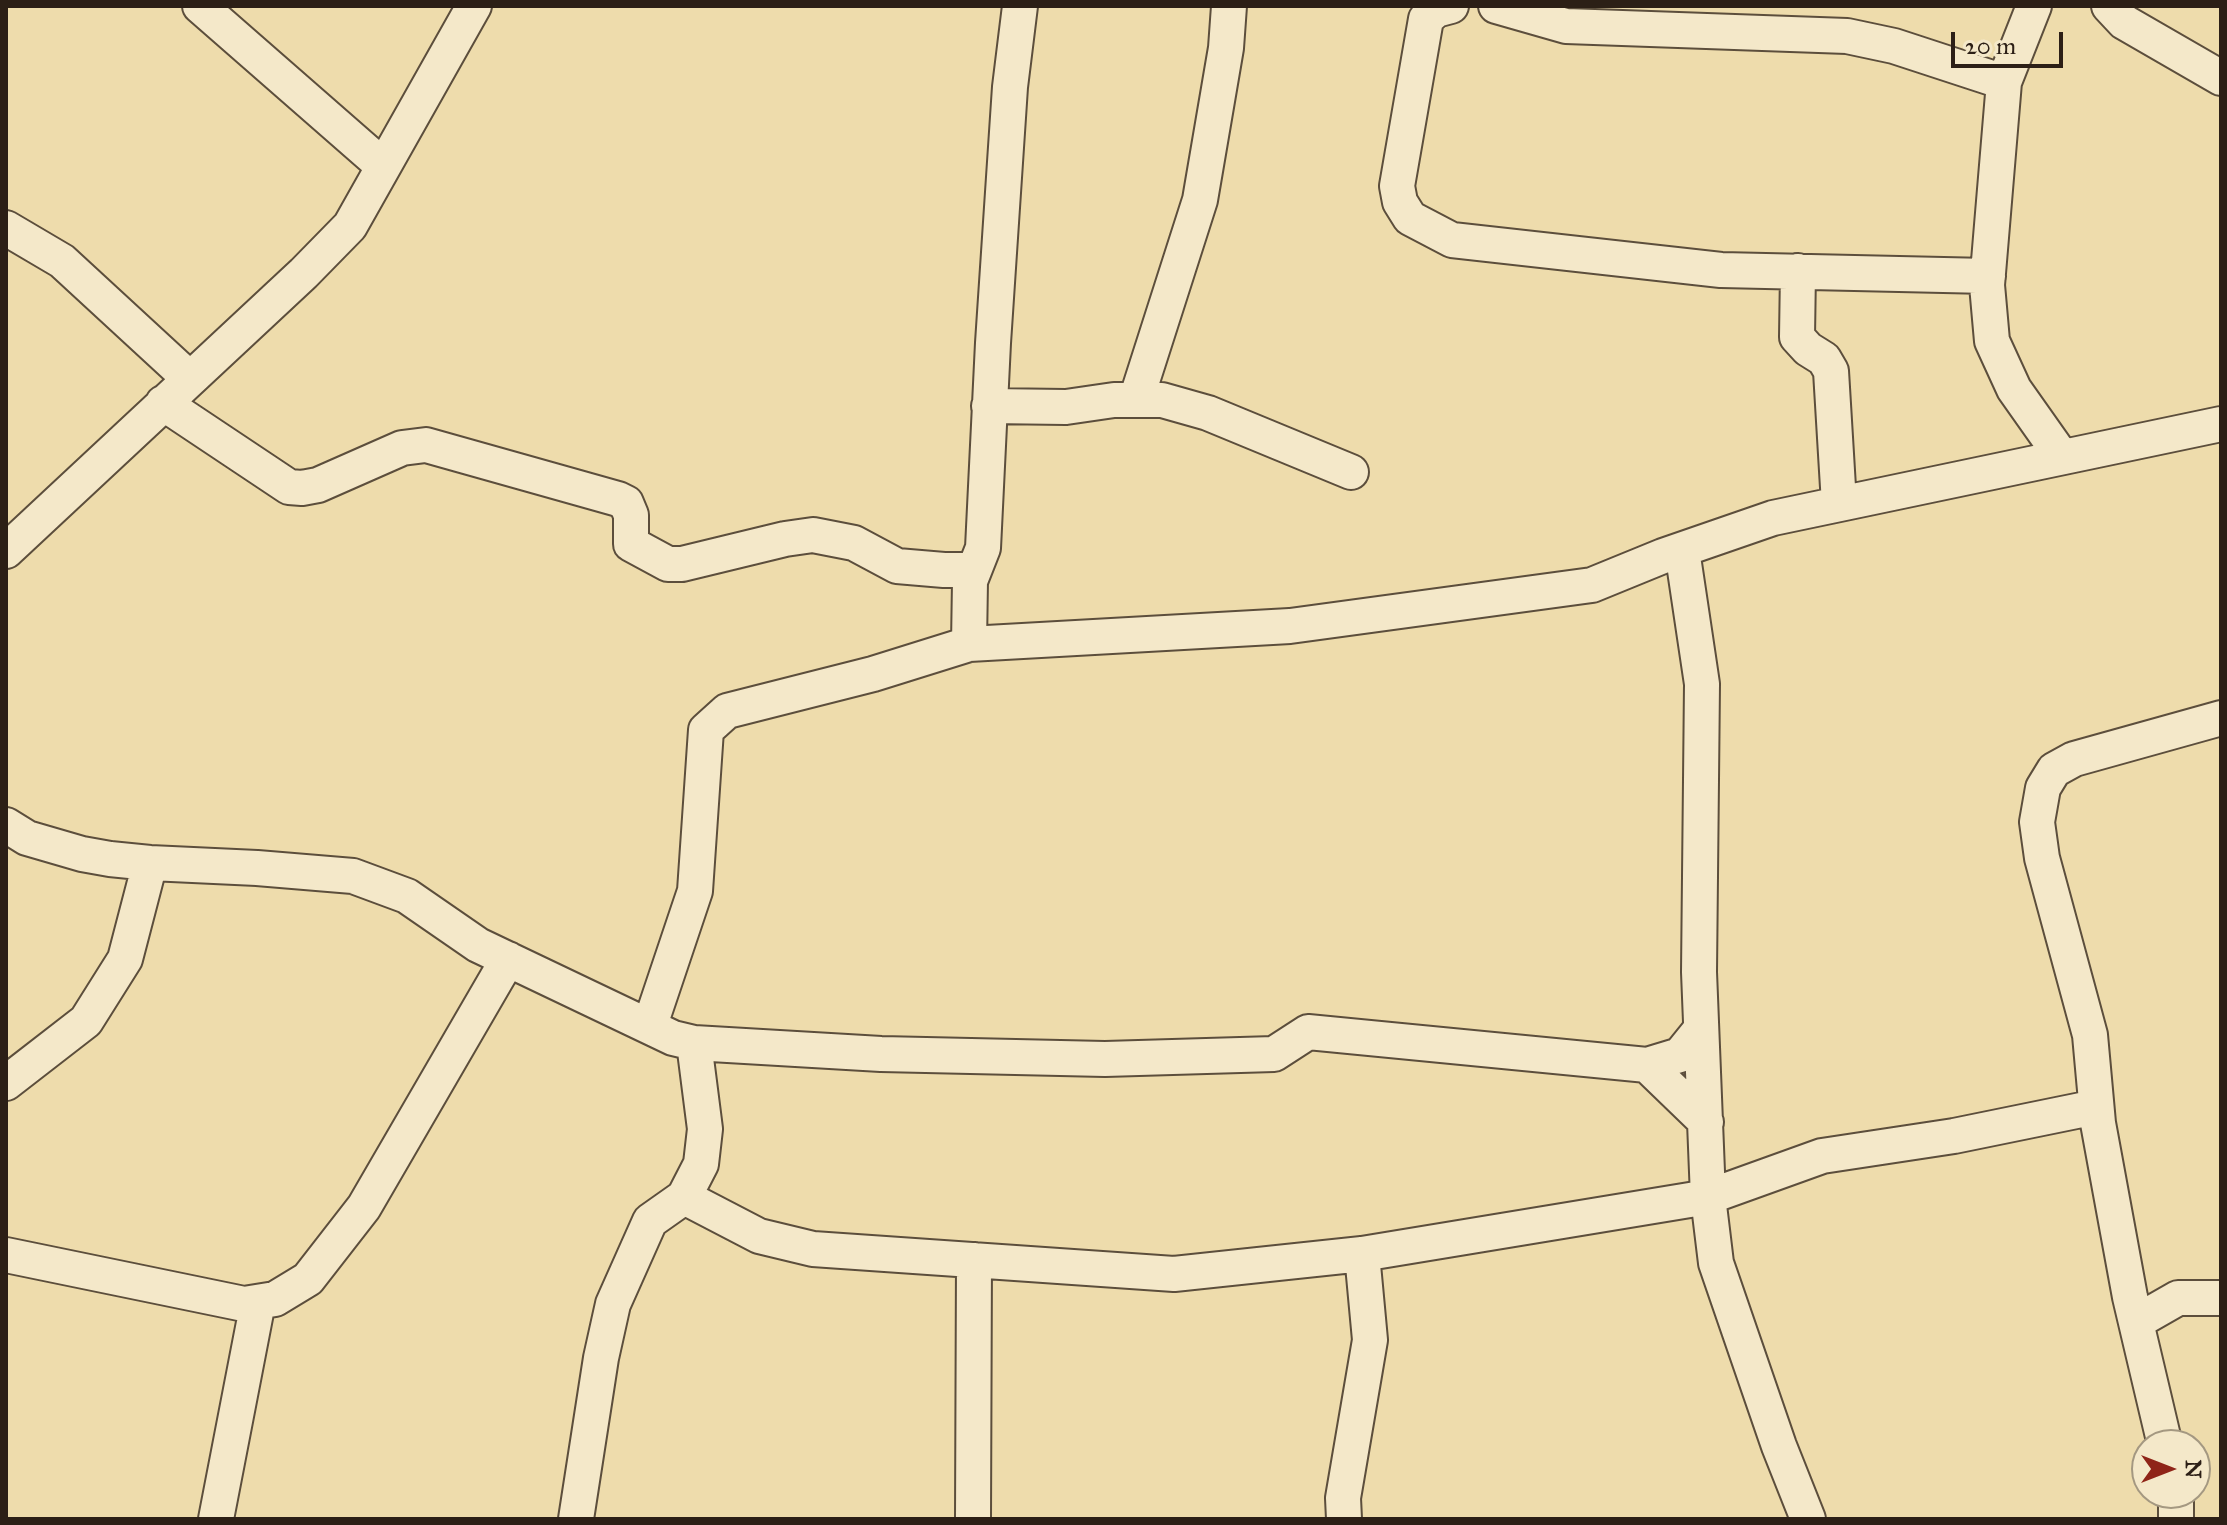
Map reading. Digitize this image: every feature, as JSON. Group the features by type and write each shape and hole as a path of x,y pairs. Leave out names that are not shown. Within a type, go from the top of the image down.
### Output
{"street":[{"path":"200,6 383,166"},
{"path":"6,551 304,273 350,226 474,6"},
{"path":"969,644 970,581 983,548 1010,87 1020,6"},
{"path":"1136,400 1200,200 1226,48 1229,6"},
{"path":"1451,6 1436,10 1426,19 1397,186 1400,202 1410,218 1452,240 1721,270 1988,276"},
{"path":"1496,6 1566,26 1847,36 1894,46 2004,82"},
{"path":"2034,6 2004,82 1988,276 1992,341 2014,389 2062,457"},
{"path":"2109,6 2124,22 2221,78"},
{"path":"6,228 62,261 190,379"},
{"path":"1798,271 1797,337 1824,359 1831,371 1839,504"},
{"path":"989,406 1066,407 1114,400 1162,400 1208,413 1351,472"},
{"path":"163,403 289,487 318,485 402,448 426,445 626,503 631,515 631,544 668,564 682,564 813,535 854,543 897,566 973,570"},
{"path":"650,1025 695,891 706,730 727,711 873,674 969,644 1290,626 1592,585 1773,518 2221,424"},
{"path":"1682,550 1702,684 1701,1029 1708,1197 1716,1263 1779,1446 1808,1519"},
{"path":"2161,1429 2125,1270 2096,1107 2090,1035 2042,858 2037,822 2043,788 2054,770 2074,759 2221,718"},
{"path":"6,825 27,838 82,854 150,863 353,876 407,896 478,945 673,1038 694,1043 881,1054 1105,1059 1274,1054 1308,1032 1647,1065 1680,1055 1701,1029"},
{"path":"6,1083 86,1021 125,959 150,863"},
{"path":"6,1255 244,1304 275,1299 308,1279 364,1207 508,959"},
{"path":"576,1519 601,1358 613,1304 650,1221 684,1197 701,1164 705,1129 694,1043"},
{"path":"1647,1065 1706,1122"},
{"path":"684,1197 759,1236 813,1249 1174,1274 1362,1254 1708,1197 1822,1156 1954,1136 2096,1107"},
{"path":"1344,1519 1343,1498 1370,1340 1362,1254"},
{"path":"973,1519 974,1260"},
{"path":"2125,1270 2178,1298 2221,1298"},
{"path":"2136,1322 2178,1298"},
{"path":"216,1519 258,1302"}]}
